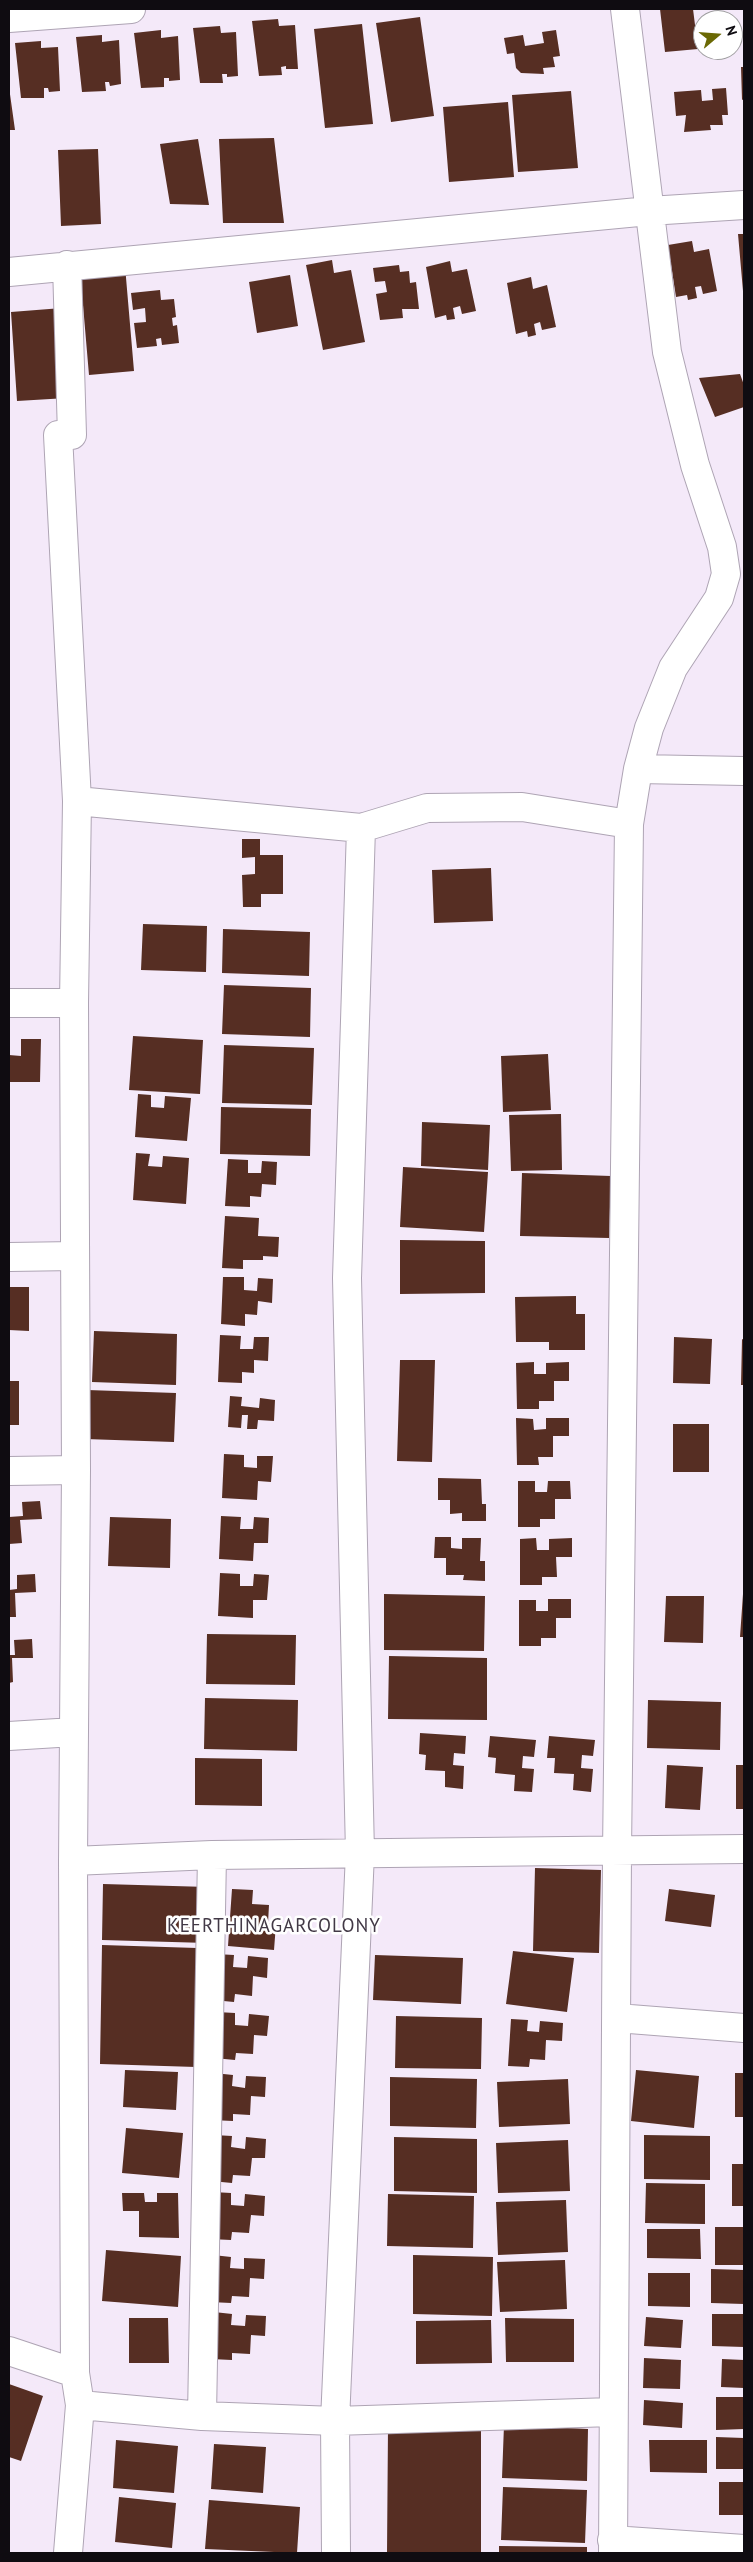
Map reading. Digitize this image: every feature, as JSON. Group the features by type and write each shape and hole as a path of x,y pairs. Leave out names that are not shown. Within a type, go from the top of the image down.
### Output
{"street":[{"path":"9,18 131,9"},
{"path":"625,9 667,352 695,465 722,547 726,574 719,598 673,668 649,728 638,769 629,824 617,1852 612,2412 613,2547 744,2549"},
{"path":"9,272 649,211 744,205"},
{"path":"67,265 65,435 77,801 74,1003 76,1470 73,1861 76,2373 80,2405 68,2553"},
{"path":"638,769 744,771"},
{"path":"77,801 361,828 427,808 522,807 629,824"},
{"path":"336,2553 335,2421 360,1853 347,1278 361,828"},
{"path":"9,1003 74,1003"},
{"path":"9,1257 75,1256"},
{"path":"9,1471 76,1470"},
{"path":"9,1736 74,1732"},
{"path":"73,1861 212,1855 744,1850"},
{"path":"202,2416 212,1855"},
{"path":"617,2018 744,2028"},
{"path":"9,2351 76,2373"},
{"path":"80,2405 202,2416 335,2421 612,2412"}],"building":[{"path":"660,9 693,9 693,49 665,52"},
{"path":"420,17 434,116 391,122 376,23"},
{"path":"278,19 279,26 295,25 298,69 286,69 286,66 281,67 282,75 259,76 252,21"},
{"path":"362,24 373,124 325,128 314,29"},
{"path":"220,26 221,33 236,32 238,76 227,77 227,74 222,74 223,83 200,83 193,28"},
{"path":"161,30 161,38 178,36 180,80 169,81 169,78 164,78 164,87 141,88 134,33"},
{"path":"556,30 560,56 553,57 555,67 543,68 544,74 521,73 516,68 514,53 507,54 504,38 523,35 525,46 544,43 542,32"},
{"path":"102,35 102,42 119,40 121,84 110,86 109,82 105,82 106,91 82,92 76,37"},
{"path":"41,41 41,48 58,47 60,91 49,92 48,88 44,88 44,98 21,98 15,43"},
{"path":"741,67 744,67 744,99 742,100"},
{"path":"9,87 15,130 9,130"},
{"path":"726,88 728,115 722,115 723,125 710,125 711,130 684,132 686,115 676,116 674,92 701,90 702,101 713,100 712,89"},
{"path":"571,91 578,168 518,172 512,95"},
{"path":"508,102 514,177 449,182 443,107"},
{"path":"274,138 284,223 223,223 219,139"},
{"path":"198,139 209,205 170,204 160,144"},
{"path":"98,149 101,224 61,226 58,150"},
{"path":"738,234 744,234 744,291 743,291"},
{"path":"692,241 694,252 709,249 717,291 703,294 701,286 695,287 697,298 688,300 687,295 676,297 668,245"},
{"path":"332,260 334,273 351,270 365,342 323,350 306,265"},
{"path":"450,261 452,272 467,269 476,311 462,314 460,306 453,308 455,319 447,320 446,315 435,318 426,267"},
{"path":"399,265 400,272 409,271 410,283 416,282 419,309 402,309 403,318 380,320 376,294 387,292 385,281 375,282 373,268"},
{"path":"125,266 134,371 89,375 80,270"},
{"path":"290,275 298,326 257,333 249,282"},
{"path":"531,277 533,289 547,285 556,327 542,330 540,322 534,324 536,335 528,337 527,331 516,334 507,283"},
{"path":"160,290 161,300 174,299 176,317 172,318 173,326 177,325 179,343 162,345 161,338 156,339 157,346 137,348 134,323 146,322 145,308 133,310 131,293"},
{"path":"62,308 67,398 17,401 11,312"},
{"path":"740,374 744,385 744,407 715,417 699,378"},
{"path":"242,839 260,839 260,855 283,855 283,894 261,894 261,907 243,907 242,875 255,874 255,857 242,858"},
{"path":"491,868 493,921 434,923 432,870"},
{"path":"143,924 207,926 206,972 141,970"},
{"path":"223,929 310,932 309,976 222,973"},
{"path":"224,985 311,988 310,1037 222,1034"},
{"path":"133,1036 203,1040 200,1094 129,1090"},
{"path":"21,1039 41,1039 40,1082 9,1082 9,1055 21,1056"},
{"path":"224,1045 314,1048 312,1105 222,1103"},
{"path":"548,1054 551,1110 503,1112 501,1056"},
{"path":"138,1094 151,1095 151,1107 164,1108 165,1096 191,1098 187,1141 135,1137"},
{"path":"221,1107 311,1109 310,1156 220,1154"},
{"path":"561,1114 562,1170 511,1171 509,1115"},
{"path":"422,1122 490,1125 488,1170 421,1166"},
{"path":"136,1153 150,1154 148,1166 162,1167 163,1156 189,1158 186,1204 133,1200"},
{"path":"228,1159 248,1160 248,1173 261,1173 262,1161 277,1162 276,1185 262,1184 261,1197 250,1196 250,1207 225,1206"},
{"path":"403,1167 488,1172 484,1232 400,1227"},
{"path":"522,1173 611,1176 609,1238 520,1236"},
{"path":"225,1216 259,1218 258,1236 279,1237 278,1257 263,1256 263,1260 243,1260 243,1269 222,1268"},
{"path":"400,1240 485,1241 485,1293 400,1294"},
{"path":"223,1277 244,1277 244,1290 257,1291 258,1278 273,1279 272,1303 258,1301 257,1315 245,1314 245,1326 221,1324"},
{"path":"10,1287 29,1287 29,1331 9,1330"},
{"path":"576,1296 576,1314 585,1314 585,1350 549,1350 549,1342 516,1342 515,1297"},
{"path":"94,1331 177,1334 176,1385 92,1382"},
{"path":"220,1335 241,1336 240,1349 253,1349 254,1337 269,1337 268,1361 254,1360 254,1373 242,1372 242,1383 218,1382"},
{"path":"674,1337 712,1339 710,1384 673,1383"},
{"path":"742,1339 744,1340 744,1385 741,1385"},
{"path":"400,1360 435,1360 432,1462 397,1461"},
{"path":"534,1362 534,1374 546,1374 546,1363 569,1362 569,1381 554,1381 554,1401 539,1401 539,1409 517,1409 516,1363"},
{"path":"9,1381 19,1381 19,1425 9,1425"},
{"path":"87,1390 176,1393 174,1442 85,1439"},
{"path":"230,1396 242,1397 241,1406 259,1408 260,1398 275,1400 274,1421 258,1420 257,1429 247,1429 248,1415 242,1415 241,1428 228,1427"},
{"path":"516,1418 533,1419 534,1430 546,1429 546,1418 569,1418 569,1436 553,1436 553,1457 538,1457 539,1465 517,1465"},
{"path":"673,1424 709,1424 709,1472 673,1472"},
{"path":"224,1454 244,1455 244,1467 257,1468 257,1456 273,1456 271,1482 258,1481 257,1500 222,1498"},
{"path":"438,1478 481,1479 482,1504 486,1504 486,1521 462,1521 462,1513 450,1514 450,1500 438,1500"},
{"path":"518,1481 535,1481 535,1492 547,1492 548,1481 570,1481 571,1499 555,1499 555,1519 540,1519 540,1527 518,1527"},
{"path":"40,1501 42,1519 20,1520 22,1543 9,1544 9,1517 23,1516 22,1502"},
{"path":"221,1516 241,1517 240,1529 253,1529 254,1517 269,1518 268,1543 254,1543 253,1561 219,1559"},
{"path":"110,1517 171,1519 170,1568 108,1566"},
{"path":"435,1537 451,1537 451,1548 462,1549 462,1538 481,1538 480,1561 485,1561 485,1581 463,1580 464,1575 446,1575 446,1558 434,1558"},
{"path":"536,1538 537,1550 549,1550 549,1539 572,1538 572,1557 556,1557 557,1577 542,1577 542,1585 520,1585 520,1539"},
{"path":"220,1573 240,1574 240,1586 253,1586 254,1574 269,1575 267,1600 253,1600 253,1618 218,1616"},
{"path":"35,1574 36,1592 15,1593 16,1617 9,1617 9,1590 17,1589 17,1575"},
{"path":"384,1594 485,1596 484,1651 384,1650"},
{"path":"743,1594 744,1637 740,1637"},
{"path":"666,1596 704,1596 703,1643 664,1642"},
{"path":"548,1599 571,1599 571,1618 556,1618 556,1638 541,1638 541,1646 519,1646 519,1600 536,1600 536,1611 548,1611"},
{"path":"207,1634 296,1635 295,1685 206,1684"},
{"path":"32,1639 33,1658 12,1658 13,1682 9,1683 9,1655 15,1655 14,1640"},
{"path":"389,1656 487,1658 487,1720 388,1719"},
{"path":"205,1698 298,1700 297,1751 204,1749"},
{"path":"648,1700 721,1702 720,1750 647,1748"},
{"path":"420,1733 466,1736 465,1754 454,1753 453,1765 464,1766 463,1789 445,1787 445,1771 425,1770 426,1755 419,1754"},
{"path":"490,1736 536,1740 534,1757 523,1756 522,1768 534,1769 532,1792 514,1791 515,1775 495,1773 496,1758 488,1757"},
{"path":"549,1736 595,1740 593,1756 582,1755 581,1768 593,1769 591,1792 573,1790 574,1774 554,1773 555,1758 547,1758"},
{"path":"195,1758 262,1759 262,1806 195,1805"},
{"path":"667,1765 703,1767 700,1810 665,1808"},
{"path":"736,1765 744,1765 744,1809 736,1809"},
{"path":"535,1868 601,1870 599,1953 533,1951"},
{"path":"103,1884 208,1887 207,1943 102,1940"},
{"path":"232,1889 253,1890 252,1904 269,1905 268,1923 276,1924 274,1950 228,1946"},
{"path":"669,1889 715,1895 711,1927 665,1921"},
{"path":"102,1945 197,1948 196,2067 100,2064"},
{"path":"513,1951 574,1958 567,2012 506,2004"},
{"path":"216,1954 234,1955 233,1967 247,1968 248,1956 268,1958 267,1978 253,1976 252,1996 235,1994 234,2002 213,2000"},
{"path":"375,1955 463,1958 461,2004 373,2000"},
{"path":"217,2012 235,2013 235,2025 248,2026 249,2014 269,2016 267,2036 254,2035 253,2054 236,2053 235,2060 214,2058"},
{"path":"396,2016 482,2018 481,2069 395,2068"},
{"path":"511,2019 528,2020 527,2031 539,2032 540,2021 563,2023 562,2041 546,2040 545,2060 530,2059 529,2067 508,2066"},
{"path":"125,2070 178,2072 176,2110 123,2107"},
{"path":"636,2070 699,2076 694,2128 631,2121"},
{"path":"214,2073 233,2075 232,2086 245,2088 246,2076 266,2077 265,2097 251,2096 250,2115 233,2114 233,2121 211,2120"},
{"path":"735,2073 744,2073 744,2117 735,2117"},
{"path":"390,2077 477,2079 476,2128 390,2126"},
{"path":"568,2079 570,2124 499,2127 497,2082"},
{"path":"126,2128 183,2133 179,2178 122,2173"},
{"path":"214,2135 232,2136 231,2147 245,2149 246,2137 266,2139 265,2158 252,2158 250,2176 233,2175 232,2183 211,2181"},
{"path":"644,2135 710,2136 710,2180 644,2179"},
{"path":"394,2137 477,2139 477,2193 394,2191"},
{"path":"568,2140 570,2191 498,2193 496,2143"},
{"path":"732,2164 744,2164 744,2206 732,2206"},
{"path":"646,2183 705,2184 705,2224 645,2223"},
{"path":"213,2192 231,2193 231,2205 244,2206 245,2194 265,2196 264,2216 251,2215 249,2233 232,2232 231,2240 210,2239"},
{"path":"122,2193 144,2193 145,2202 157,2202 157,2193 178,2193 179,2238 139,2237 139,2211 123,2211"},
{"path":"388,2194 474,2196 473,2248 387,2246"},
{"path":"566,2200 568,2252 498,2255 496,2202"},
{"path":"715,2227 744,2227 744,2265 715,2265"},
{"path":"647,2229 700,2229 701,2259 647,2258"},
{"path":"106,2250 181,2256 178,2307 102,2301"},
{"path":"213,2255 231,2257 230,2268 244,2269 244,2258 265,2259 264,2279 250,2278 249,2297 232,2296 231,2303 210,2302"},
{"path":"413,2255 493,2257 492,2316 413,2314"},
{"path":"565,2260 567,2309 500,2312 497,2262"},
{"path":"711,2269 744,2270 744,2304 711,2303"},
{"path":"648,2273 690,2273 690,2307 648,2306"},
{"path":"214,2312 232,2314 231,2325 245,2326 246,2315 266,2316 265,2336 251,2335 250,2354 232,2353 232,2360 211,2359"},
{"path":"712,2314 744,2314 744,2347 712,2346"},
{"path":"646,2317 683,2320 681,2348 644,2346"},
{"path":"129,2318 168,2318 169,2363 129,2363"},
{"path":"505,2318 574,2319 574,2362 506,2362"},
{"path":"491,2320 492,2363 416,2364 416,2321"},
{"path":"644,2358 681,2360 680,2389 643,2388"},
{"path":"722,2359 744,2360 744,2388 721,2387"},
{"path":"9,2384 43,2396 21,2461 9,2457"},
{"path":"716,2397 744,2397 744,2429 716,2430"},
{"path":"644,2400 683,2403 682,2428 643,2425"},
{"path":"504,2425 588,2429 587,2481 502,2478"},
{"path":"388,2427 481,2428 481,2553 387,2553"},
{"path":"716,2437 744,2438 744,2469 716,2469"},
{"path":"116,2440 178,2446 174,2493 113,2488"},
{"path":"649,2440 707,2440 707,2473 650,2472"},
{"path":"214,2444 266,2447 263,2493 211,2489"},
{"path":"719,2482 744,2482 744,2515 719,2515"},
{"path":"503,2487 587,2490 585,2543 501,2540"},
{"path":"119,2497 176,2503 172,2548 115,2542"},
{"path":"209,2500 300,2507 297,2553 205,2549"},
{"path":"499,2546 587,2547 587,2553 499,2553"}],"district":[{"name":"KEERTHINAGARCOLONY","path":"274,1927"}]}
